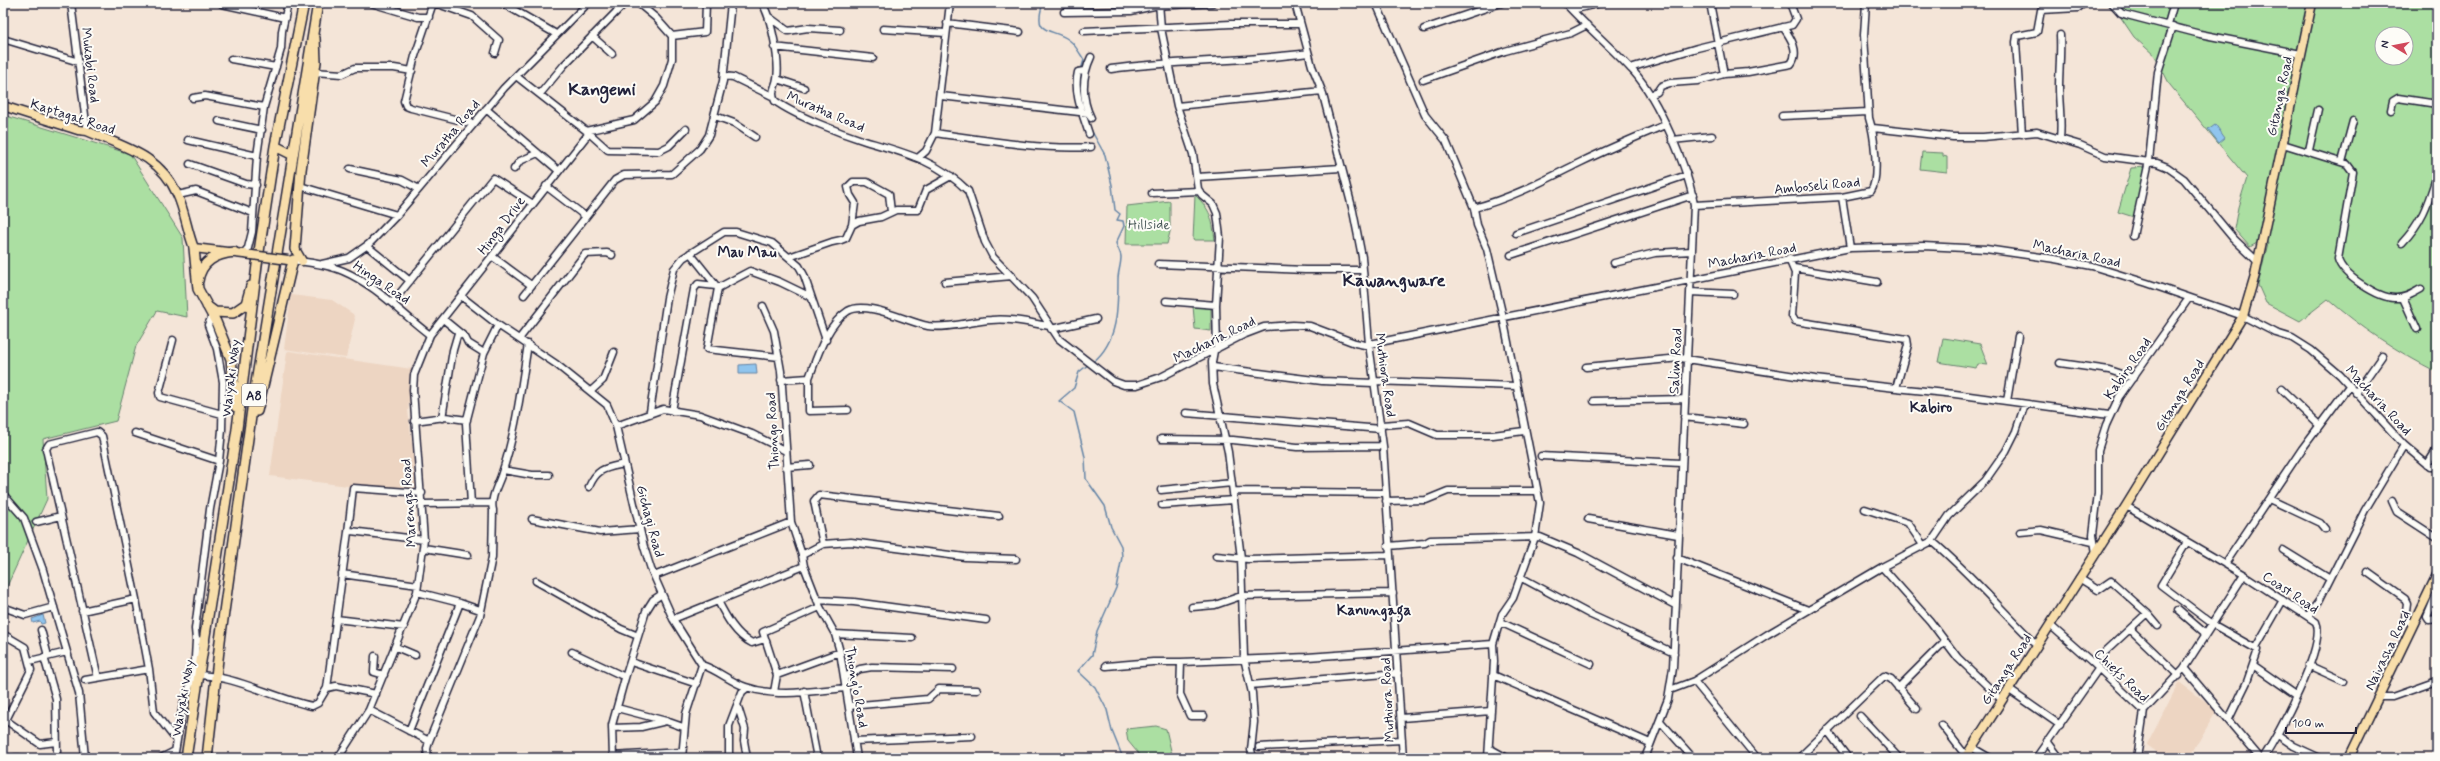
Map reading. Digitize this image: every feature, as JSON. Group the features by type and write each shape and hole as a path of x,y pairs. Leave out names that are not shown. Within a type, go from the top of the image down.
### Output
{"highway":[{"name":"Waiyaki Way","path":"186,758 201,640 222,527 237,429 254,302 257,265 275,146 304,3"},
{"name":"Waiyaki Way","path":"207,758 236,529 267,313 308,56 314,33 318,3"},
{"name":"Waiyaki Way","path":"295,249 300,186 316,54 314,33"},
{"path":"275,146 293,155"},
{"path":"194,248 198,289 212,316 230,359 237,429"},
{"path":"198,289 199,277 207,262 222,253 238,253"},
{"name":"Waiyaki Way","path":"247,454 294,261"},
{"path":"205,303 215,312 223,314 233,313 240,310 246,304 257,265"},
{"path":"254,302 267,313"},
{"path":"222,527 236,529"}],"main road":[{"name":"Gitanga Road","path":"1965,757 2126,506 2243,316 2258,262 2312,3"},
{"name":"Kaptagat Road","path":"3,106 78,130 87,131 148,157 164,173 178,195 194,248"},
{"path":"194,248 252,254 294,261 295,249"},
{"name":"Naivasha Road","path":"2349,758 2437,575"}],"street":[{"name":"Mukabi Road","path":"71,3 87,131"},
{"path":"238,253 248,248 256,184 257,156 262,130 264,106 281,49 288,3"},
{"path":"371,3 418,17 429,17"},
{"path":"474,124 406,106 404,102 415,56 434,3 466,13 478,20 499,40 496,53"},
{"path":"502,3 556,34"},
{"name":"Muratha Road","path":"322,264 348,258 367,246 397,215 486,109 516,76 588,3"},
{"path":"540,94 592,36 625,3"},
{"path":"587,132 634,120 655,102 660,95 670,68 672,36 656,18 638,3"},
{"path":"672,36 705,32 706,3"},
{"path":"524,295 585,216 618,178 632,175 672,174 706,143 724,76 731,3"},
{"name":"Muratha Road","path":"762,3 769,17 774,47 777,79 772,96 775,102 822,124 863,140 919,156 950,176 968,191 985,242 993,257 1032,298 1050,328"},
{"path":"919,156 926,151 935,133 950,3"},
{"path":"1064,12 1131,11 1159,4 1212,3"},
{"name":"Muthiora Road","path":"1294,3 1308,53 1322,91 1353,211 1363,270 1369,344 1383,446 1388,546 1393,593 1401,718 1402,758"},
{"path":"1376,3 1425,115 1446,140 1474,208 1477,225 1487,249 1503,317 1524,432 1536,491 1540,503 1535,537 1513,598 1502,614 1493,644 1493,675 1488,758"},
{"path":"1424,29 1501,3"},
{"name":"Salim Road","path":"1565,3 1630,68 1650,95 1672,140 1687,175 1693,195 1694,205 1681,463 1674,653 1670,690 1660,721 1644,758"},
{"path":"1572,10 1601,3"},
{"path":"1710,3 1724,74"},
{"path":"1630,68 1717,43 1795,23 1796,19 1790,3"},
{"name":"Amboseli Road","path":"1694,205 1842,197 1864,194 1874,187 1875,171 1873,128 1868,112 1864,36 1866,3"},
{"path":"2022,134 2016,42 2017,36 2037,32 2040,10 2078,8 2084,3"},
{"path":"2112,3 2121,12 2170,25 2301,54"},
{"path":"222,4 285,18"},
{"path":"1159,4 1161,28 1177,106 1193,154 1199,191 1213,204 1217,213 1220,237 1215,350 1212,362 1213,384 1226,440 1241,558 1244,658 1250,685 1254,722 1251,750 1253,758"},
{"path":"2133,236 2149,161 2158,72 2174,4"},
{"path":"769,17 786,30 808,28 840,30"},
{"path":"947,23 1020,32"},
{"path":"1084,31 1231,24 1300,24"},
{"path":"1423,80 1506,51 1570,33 1587,25"},
{"path":"1650,95 1665,84 1698,82 1724,74 1748,72 1790,64 1794,60 1794,42 1784,27"},
{"path":"883,28 946,32"},
{"path":"2060,35 2061,69 2059,90 2062,121 2060,138"},
{"path":"592,36 612,54"},
{"path":"3,39 79,62"},
{"path":"774,47 874,58"},
{"path":"1111,69 1169,63 1239,60 1308,53"},
{"path":"1089,134 1086,114 1078,92 1081,71 1091,57"},
{"path":"231,59 276,68"},
{"path":"314,72 342,74 355,68 394,68 412,71"},
{"path":"516,76 608,150 659,151 669,146 686,129"},
{"path":"724,76 733,78 772,96"},
{"path":"777,79 804,88"},
{"path":"1177,106 1322,91"},
{"path":"193,98 205,96 264,106"},
{"path":"940,96 1086,114"},
{"path":"2391,110 2393,101 2398,98 2437,104"},
{"path":"486,109 559,171"},
{"path":"2308,150 2318,110"},
{"path":"1782,116 1868,112"},
{"path":"714,116 734,123 755,136"},
{"path":"219,120 262,130"},
{"path":"2342,162 2352,121"},
{"path":"1474,208 1508,198 1601,153 1665,125"},
{"path":"1873,128 1953,137 2037,132 2060,138 2105,156 2149,161 2167,166 2184,179 2233,238 2258,262"},
{"name":"Hinga Drive","path":"430,335 493,257 587,132"},
{"path":"935,133 1071,148 1092,147"},
{"path":"1672,140 1712,136"},
{"path":"188,140 257,156"},
{"path":"2283,144 2308,150 2342,162 2351,167 2354,172 2339,252 2340,265 2365,287 2393,298 2403,298 2421,289"},
{"path":"514,169 520,162 538,153"},
{"path":"190,164 246,184 256,184"},
{"path":"1197,177 1341,168"},
{"path":"350,169 402,180 419,189"},
{"path":"1516,233 1687,175"},
{"path":"2402,243 2414,230 2426,212 2437,175"},
{"path":"852,225 891,212 918,210 926,190 950,176"},
{"path":"392,303 493,178 533,204"},
{"path":"789,257 846,238 852,225 855,202 850,195 848,187 853,182 867,182 889,194 891,212"},
{"path":"300,186 397,215"},
{"path":"546,186 585,216"},
{"path":"178,195 196,191 253,213"},
{"path":"1152,192 1199,191"},
{"path":"1511,255 1693,195"},
{"path":"1842,197 1850,248"},
{"path":"650,412 667,298 674,268 690,253 727,231 772,243 789,257 804,275 826,340"},
{"path":"367,246 410,281"},
{"name":"Macharia Road","path":"1050,328 1059,339 1078,355 1087,360 1113,381 1124,385 1137,385 1172,372 1256,329 1293,325 1320,329 1355,343 1369,344 1850,248 1923,246 2019,253 2092,266 2243,316 2276,333 2292,338 2311,350 2349,386 2404,445 2428,465 2437,467"},
{"path":"1614,263 1655,253 1692,251"},
{"path":"519,339 585,254 607,253 612,255"},
{"path":"690,253 717,287 707,349 779,357"},
{"path":"493,257 531,285"},
{"path":"1789,259 1794,268 1792,316 1795,321 1907,339 1908,345 1896,388"},
{"name":"Hinga Road","path":"294,261 322,264 348,273 392,303 430,335"},
{"path":"1158,264 1305,270 1363,270"},
{"path":"1794,268 1877,282"},
{"path":"672,411 694,289 698,284 717,287 750,271 780,282 811,297"},
{"path":"945,282 1012,276"},
{"path":"1690,292 1733,294"},
{"name":"Gichagi Road","path":"461,296 498,325 528,344 591,391 607,405 616,426 640,529 654,576 673,619 702,665"},
{"name":"Kabiro Road","path":"2096,552 2093,542 2098,493 2098,450 2109,415 2118,397 2189,298"},
{"path":"2403,298 2417,329"},
{"path":"1166,301 1216,305"},
{"name":"Thiongo Road","path":"763,306 774,331 779,357 791,522 802,555"},
{"path":"848,410 809,411 808,378 826,340 842,316 857,308 871,308 929,326 999,319 1050,328 1059,325 1096,319"},
{"path":"201,640 195,629 198,592 219,461 222,414 223,382 220,364 208,325 212,316"},
{"path":"443,319 458,333 465,337 468,343 484,353"},
{"path":"472,504 466,448 467,420 484,353 498,325"},
{"path":"442,418 453,350 458,333"},
{"name":"Marenga Road","path":"369,710 396,647 417,592 424,540 423,504 414,421 414,375 430,335"},
{"path":"2007,402 2018,336"},
{"path":"173,340 159,393 160,397 222,414"},
{"path":"428,758 427,749 429,741 473,634 480,610 492,557 493,510 491,503 503,470 518,413 528,344"},
{"path":"591,391 603,380 614,352"},
{"path":"2356,393 2382,356"},
{"path":"1586,367 1674,358 1687,359 1815,379 2109,415"},
{"path":"2060,363 2108,370 2132,378"},
{"path":"1213,367 1322,382 1516,386"},
{"path":"781,380 808,378"},
{"path":"2225,564 2319,425 2349,386"},
{"path":"2281,389 2319,425"},
{"path":"1594,401 1685,399"},
{"path":"1670,690 1694,682 1808,610 1882,567 1932,541 1949,516 1985,481 2006,451 2016,431 2025,404"},
{"path":"616,426 650,412 664,409 700,415 752,434 786,451"},
{"path":"1186,413 1221,414 1328,426 1381,427 1409,423 1437,435 1493,435 1524,432"},
{"path":"1684,417 1744,424"},
{"path":"414,421 442,418 467,420"},
{"path":"98,678 46,449 49,444 97,432 102,436 136,599 149,669 155,715 176,740"},
{"path":"135,433 219,461"},
{"path":"1161,439 1226,440 1297,447 1383,446"},
{"path":"2308,616 2330,579 2349,540 2404,445"},
{"path":"2428,465 2437,449"},
{"path":"1541,456 1681,463"},
{"path":"589,487 597,472 604,467 624,464"},
{"path":"786,467 810,466"},
{"path":"503,470 532,475 549,475"},
{"path":"1161,490 1232,483"},
{"path":"174,758 184,700 197,675 217,676 310,705 318,703 326,688 353,488 422,493"},
{"path":"1233,491 1386,493"},
{"path":"1386,500 1426,500 1448,491 1536,491"},
{"path":"3,494 19,511 29,527 54,607 79,693 85,758"},
{"path":"823,544 814,501 819,495 998,516"},
{"path":"2269,499 2320,523 2325,529"},
{"path":"1162,504 1234,500"},
{"path":"2392,501 2396,512 2437,538"},
{"path":"423,504 491,503"},
{"name":"Coast Road","path":"2126,506 2244,575 2316,622 2318,635 2296,695 2278,735 2261,758"},
{"path":"1865,509 1908,523 1923,545"},
{"path":"36,522 61,516"},
{"path":"532,519 600,532 640,529"},
{"path":"1588,519 1678,535"},
{"path":"654,576 791,522"},
{"path":"2020,532 2041,530 2093,542"},
{"path":"348,532 351,531 424,540"},
{"path":"1388,546 1425,543 1430,540 1535,537 1578,553 1675,605"},
{"path":"1932,541 1952,558 1990,600 2037,645"},
{"path":"802,555 823,544 850,542 965,557 1016,559"},
{"path":"2186,542 2161,585 2214,625 2256,647"},
{"path":"424,548 468,554"},
{"path":"2283,550 2330,579"},
{"name":"Thiong'o Road","path":"802,555 804,566 817,600 835,634 840,652 846,677 846,688 857,758"},
{"path":"1216,556 1241,558 1389,555"},
{"path":"1677,558 1808,610"},
{"path":"673,619 804,566"},
{"path":"1882,567 1958,658 2001,699"},
{"path":"2367,572 2405,599 2407,603 2405,618 2413,626"},
{"path":"342,574 418,585"},
{"path":"2144,711 2179,676 2206,634 2214,625 2244,575"},
{"path":"1520,577 1584,612 1674,653"},
{"path":"2079,578 2098,590 2111,581 2158,626"},
{"path":"536,581 622,629 638,636"},
{"path":"417,592 460,603 480,610"},
{"path":"1192,607 1215,605 1242,596 1393,593"},
{"path":"2437,593 2427,617 2429,620 2437,619"},
{"path":"662,594 652,600 646,611 638,636 632,662 626,677 612,728 612,757 682,755 683,726 702,665 747,688 780,694 846,688"},
{"path":"82,611 136,599"},
{"path":"817,600 848,601 986,620"},
{"path":"2229,719 2254,665 2258,650 2256,647 2283,600"},
{"path":"718,602 729,621 744,639 752,643 765,639"},
{"path":"409,731 460,603"},
{"path":"3,607 25,615 54,607"},
{"path":"774,692 777,675 763,632 820,607"},
{"path":"2178,610 2206,634"},
{"path":"2093,663 2146,613"},
{"path":"336,619 404,627"},
{"path":"1500,622 1591,664"},
{"name":"Chiefs Road","path":"2050,625 2099,668 2144,711 2138,758"},
{"path":"2130,629 2179,676"},
{"path":"41,630 45,655 56,699 57,752"},
{"path":"3,634 25,647 29,659 30,675 4,719 40,744 56,742"},
{"path":"835,634 912,638"},
{"path":"1898,688 1945,641"},
{"path":"1106,666 1153,662 1307,657 1493,644"},
{"path":"396,647 415,654"},
{"path":"29,659 66,650"},
{"path":"572,652 626,677"},
{"path":"777,675 840,652"},
{"path":"375,656 374,672 384,676"},
{"path":"632,662 696,684"},
{"path":"1181,662 1180,694 1182,700 1190,716 1204,716"},
{"path":"2308,664 2343,681"},
{"path":"2254,665 2296,695"},
{"path":"846,677 860,669 872,667 953,669"},
{"path":"2036,758 2099,668"},
{"path":"2184,668 2261,758"},
{"path":"85,680 149,669"},
{"path":"1250,685 1398,673"},
{"path":"1493,675 1650,744"},
{"path":"1799,758 1827,730 1835,725 1884,676 1889,678 1918,709"},
{"path":"2379,697 2392,698 2437,681"},
{"path":"1694,682 1757,758"},
{"path":"326,688 336,686 376,694"},
{"path":"729,758 729,726 738,707 742,692 747,688"},
{"path":"849,706 928,699 939,689 977,690"},
{"path":"2008,689 2060,725"},
{"path":"804,691 817,758"},
{"path":"738,707 745,729 744,741 747,758"},
{"path":"617,708 683,726"},
{"path":"338,758 369,710 429,741"},
{"path":"1401,718 1490,712"},
{"path":"1860,716 1899,758"},
{"path":"612,728 641,727 666,721"},
{"path":"1660,721 1693,758"},
{"path":"1942,725 1965,757"},
{"path":"1827,730 1848,758"},
{"path":"2278,735 2294,746 2320,758"},
{"path":"854,741 972,736"},
{"path":"1259,747 1402,740"},
{"path":"2047,741 2060,758"},
{"path":"1971,747 1990,758"},
{"path":"1489,748 1507,758"},
{"path":"161,758 175,751"}],"shaded area":[{"path":"291,295 332,300 353,314 355,319 346,358 284,349"},
{"path":"289,351 412,369 408,411 418,495 270,476 287,352"},
{"path":"2179,682 2217,710 2189,758 2165,758 2147,745"}],"green space":[{"path":"2111,3 2437,3 2437,372 2408,357 2380,339 2353,320 2328,299 2300,321 2266,303 2258,285 2268,243 2257,243 2250,247 2234,229 2238,207 2247,178 2170,85 2155,56 2134,37"},
{"path":"3,115 130,154 183,238 187,317 157,311 136,346 116,421 43,439 47,499 3,595"},
{"path":"1922,152 1943,153 1943,156 1947,157 1947,172 1920,169"},
{"path":"2148,167 2140,219 2118,212 2131,168"},
{"path":"1195,195 1208,210 1213,226 1215,240 1193,240"},
{"name":"Hillside","path":"1170,201 1170,232 1167,244 1126,244 1127,206"},
{"path":"1193,306 1211,306 1211,331 1195,329"},
{"name":"Kabiro","path":"1943,338 1980,344 1988,365 1978,364 1976,368 1938,362"},
{"path":"1156,726 1166,729 1172,755 1168,758 1142,758 1128,741 1126,729"}],"water":[{"path":"2215,124 2225,138 2219,143 2208,129"},
{"path":"756,364 757,374 739,374 739,365"},
{"path":"43,615 45,623 41,624 40,621 33,623 32,619"}],"waterway":[{"path":"1043,3 1040,14 1042,26 1063,36 1073,44 1084,60 1081,70"},
{"path":"1080,79 1081,93"},
{"path":"1090,128 1105,155 1112,185 1115,210 1120,214 1117,220 1123,221 1124,226 1116,243 1121,257 1121,263 1118,276 1118,301 1115,324 1107,345 1093,362"},
{"path":"1089,364 1079,372 1074,388 1059,401 1074,412 1085,457 1086,479 1105,506 1111,527 1121,546 1122,557 1116,588 1097,631 1092,655 1078,671 1095,687 1107,710 1112,731 1123,758"}],"district":[{"name":"Kangemi","path":"602,89"},
{"name":"Mau Mau","path":"747,252"},
{"name":"Kawangware","path":"1394,280"},
{"name":"Kabiro","path":"1931,407"},
{"name":"Kanungaga","path":"1374,610"}]}
